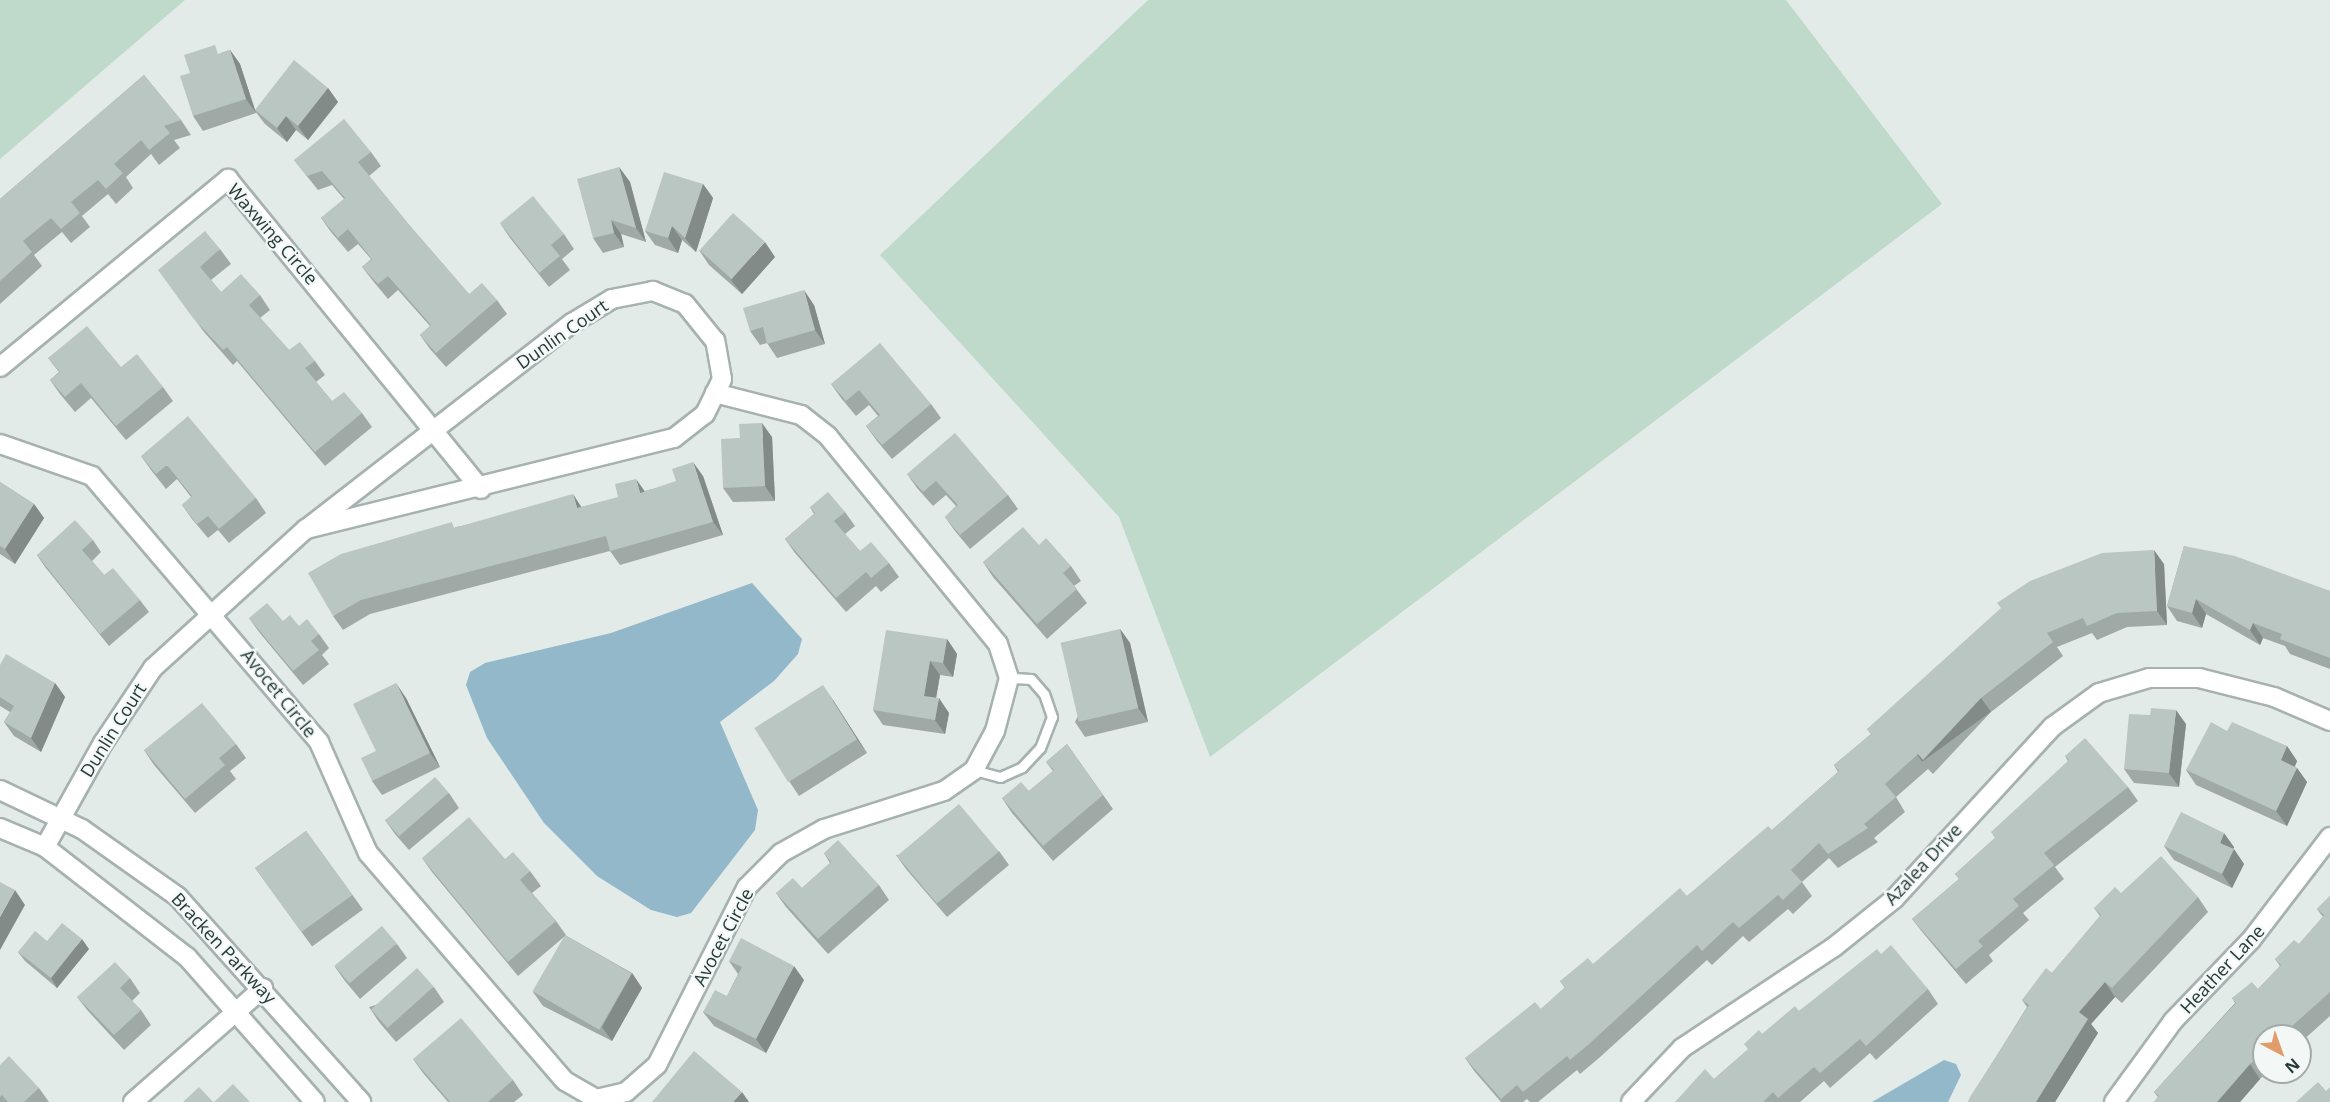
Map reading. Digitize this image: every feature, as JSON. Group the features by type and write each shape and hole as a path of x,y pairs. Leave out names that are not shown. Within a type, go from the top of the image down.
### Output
{"street":[{"name":"Waxwing Circle","path":"0,367 228,179 434,427 481,489"},
{"name":"Dunlin Court","path":"45,847 133,694 153,668 306,529 434,427 572,323 612,299 653,291 685,304 715,341 722,379 705,414 675,438 481,489 306,529"},
{"path":"716,393 801,415 828,436 998,644 1009,678"},
{"path":"0,444 92,476 214,614"},
{"name":"Avocet Circle","path":"214,614 319,742 368,854 565,1081 596,1099 626,1092 657,1065 747,887 781,853 824,829 944,791 974,770 995,731 1009,678"},
{"name":"Azalea Drive","path":"1632,1098 1682,1048 1834,947 1894,899 2052,727 2099,693 2149,678 2199,678 2274,697 2330,721"},
{"name":"Bracken Parkway","path":"0,790 61,817 117,850 178,897 263,988 360,1102"},
{"name":"Bracken Parkway","path":"0,828 45,847 155,928 238,1014 315,1102"},
{"name":"Heather Lane","path":"2114,1102 2173,1021 2251,940 2330,837"},
{"path":"133,1102 238,1014 263,988"}],"lane":[{"path":"974,770 1000,777 1022,767 1040,748 1052,717 1044,694 1031,679 1009,678"}],"green space":[{"path":"0,0 185,0 0,159"},
{"path":"1148,0 1786,0 1942,204 1210,757 1119,517 880,255"}],"water":[{"path":"752,583 802,639 798,654 774,681 720,722 758,810 755,830 691,913 677,917 651,910 597,876 544,823 487,738 466,685 470,672 485,663 611,633"},
{"path":"1944,1060 1956,1064 1961,1075 1948,1102 1872,1102"}],"building":[{"path":"215,45 218,54 230,50 246,99 193,116 180,76 190,73 184,55"},
{"path":"294,60 328,88 298,126 286,116 277,128 255,110"},
{"path":"144,75 181,120 164,126 170,133 149,150 141,140 114,164 123,173 106,189 98,180 71,202 80,213 61,229 51,218 23,241 32,252 0,281 0,199"},
{"path":"344,119 371,152 358,162 410,226 469,294 482,283 497,300 436,353 420,335 431,325 388,276 378,284 362,267 372,259 348,229 338,238 321,218 345,198 322,171 307,176 294,160"},
{"path":"619,167 636,228 611,220 614,233 593,238 577,179"},
{"path":"664,172 703,184 685,238 672,226 668,238 645,231"},
{"path":"533,196 564,234 551,245 560,256 539,273 500,223"},
{"path":"733,213 765,242 731,279 700,250"},
{"path":"205,231 220,249 200,267 221,292 241,274 260,295 249,305 289,350 300,342 315,361 305,368 332,401 344,392 362,413 315,452 227,347 223,350 193,318 158,270"},
{"path":"804,290 815,330 767,344 763,327 750,331 743,308"},
{"path":"87,326 121,367 137,354 163,387 116,426 81,383 65,397 50,380 60,372 48,358"},
{"path":"880,343 931,404 882,445 866,426 880,415 859,390 846,401 831,384"},
{"path":"188,416 256,498 219,529 208,516 197,524 182,505 192,496 167,465 156,474 141,456"},
{"path":"762,423 765,486 723,488 721,439 740,438 739,424"},
{"path":"955,433 1008,495 960,535 945,517 958,505 936,481 923,492 907,474"},
{"path":"693,462 713,522 610,551 606,536 361,600 333,616 308,573 341,554 452,522 454,528 573,494 577,508 618,497 615,484 636,479 640,493 676,481 672,469"},
{"path":"0,482 34,504 5,549 0,546"},
{"path":"828,492 845,512 834,521 860,551 871,542 889,563 871,578 866,572 836,598 785,539 815,513 810,507"},
{"path":"75,520 93,540 82,550 104,575 113,568 140,600 100,634 37,555"},
{"path":"1023,527 1039,545 1046,538 1071,566 1063,573 1077,589 1037,624 983,562"},
{"path":"2184,546 2235,556 2330,591 2330,658 2280,639 2282,634 2253,623 2250,630 2196,599 2192,613 2167,606"},
{"path":"2154,550 2157,611 2117,613 2087,626 2083,618 2047,633 2053,642 1981,698 1923,760 1918,754 1885,784 1896,797 1864,824 1868,828 1828,854 1819,843 1791,870 1802,882 1783,900 1778,895 1739,928 1733,922 1702,951 1697,945 1570,1060 1567,1056 1523,1092 1517,1085 1501,1099 1465,1058 1535,1002 1541,1009 1565,987 1560,981 1588,958 1593,964 1680,888 1687,896 1768,826 1772,830 1839,771 1834,765 1871,734 1867,729 2001,608 1997,603 2030,581 2102,553"},
{"path":"267,603 283,621 290,615 299,626 307,619 319,634 311,641 319,650 293,671 249,618"},
{"path":"1120,629 1138,708 1079,722 1061,643"},
{"path":"886,630 947,639 943,663 930,661 924,696 939,698 935,720 873,710"},
{"path":"6,654 55,683 31,738 4,722 14,706 0,697 0,665"},
{"path":"396,683 430,753 372,781 361,758 376,751 353,704"},
{"path":"823,685 857,739 788,782 754,728"},
{"path":"202,703 236,744 219,758 225,765 185,799 144,750"},
{"path":"2151,708 2176,710 2169,773 2124,769 2129,714 2150,715"},
{"path":"2211,722 2227,731 2232,722 2287,746 2281,760 2297,768 2276,811 2186,770"},
{"path":"2085,738 2128,787 2044,853 2054,865 2013,899 2019,906 1978,941 1983,946 1956,969 1912,919 1959,879 1955,874 1995,838 1991,832 2069,760 2065,756"},
{"path":"1067,744 1103,795 1043,846 1002,798 1021,782 1029,791 1054,770 1046,762"},
{"path":"435,777 449,793 399,836 385,820"},
{"path":"959,804 999,851 937,904 897,856"},
{"path":"2181,812 2224,833 2220,843 2234,849 2222,874 2164,846"},
{"path":"469,817 505,859 513,852 530,871 520,880 556,921 508,962 422,858"},
{"path":"306,831 352,895 301,932 255,868"},
{"path":"838,840 879,885 818,939 776,893 793,878 802,888 831,862 824,853"},
{"path":"2161,856 2198,897 2112,988 2105,982 2079,1012 2088,1019 2036,1102 1968,1102 2029,1005 2022,1000 2046,968 2052,973 2101,915 2094,908 2115,887 2121,893"},
{"path":"0,882 15,890 0,917"},
{"path":"2330,896 2330,992 2294,1024 2252,1024 2252,1062 2217,1102 2154,1102 2159,1096 2154,1092 2236,1003 2232,998 2252,982 2258,989 2281,965 2275,959 2294,940 2299,944 2324,915 2317,909"},
{"path":"62,923 82,939 51,978 18,952 35,931 47,941"},
{"path":"382,926 397,944 349,983 335,966"},
{"path":"565,935 632,973 599,1030 532,991"},
{"path":"741,938 794,966 756,1039 703,1012 715,990 727,996 742,967 729,961"},
{"path":"1891,945 1928,989 1866,1046 1860,1039 1820,1073 1814,1067 1778,1098 1773,1092 1763,1102 1675,1102 1705,1069 1714,1079 1748,1049 1744,1044 1759,1030 1762,1034 1795,1006 1799,1011 1877,949 1881,954"},
{"path":"115,962 130,978 120,988 141,1010 114,1035 77,997"},
{"path":"417,968 434,987 388,1028 371,1009"},
{"path":"461,1018 513,1080 488,1102 450,1102 413,1059"},
{"path":"694,1051 742,1092 733,1102 652,1102"},
{"path":"9,1056 39,1088 24,1102 8,1102 2,1095 0,1097 0,1065"},
{"path":"2318,1082 2326,1091 2330,1087 2330,1102 2296,1102"},
{"path":"233,1084 250,1102 214,1102"},
{"path":"199,1087 213,1102 183,1102"}]}
